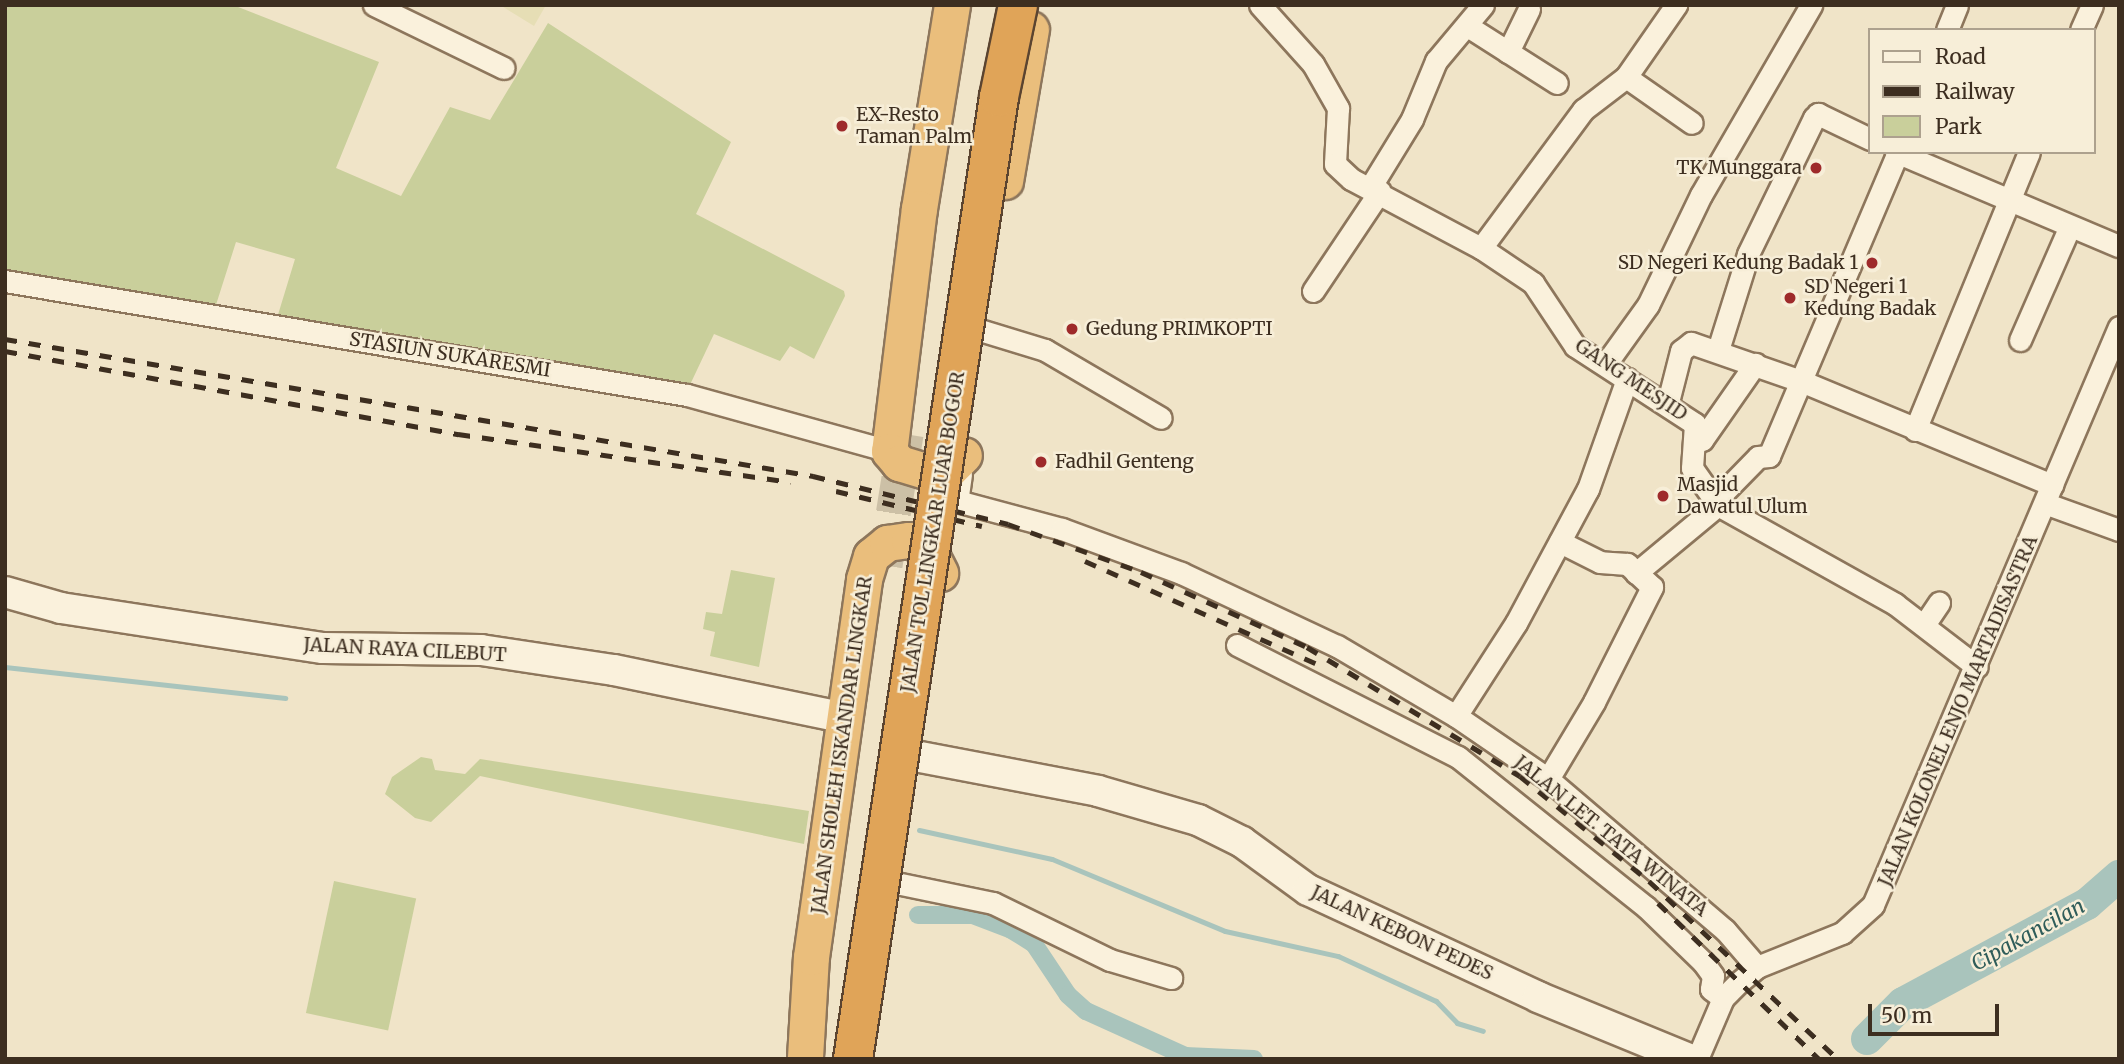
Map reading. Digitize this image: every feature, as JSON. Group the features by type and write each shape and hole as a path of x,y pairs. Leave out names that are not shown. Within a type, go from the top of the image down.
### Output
{"highway":[{"path":"952,5 919,208 898,438 899,463 929,472 949,470 957,447 983,331 1035,5"},
{"path":"898,438 971,5"},
{"name":"JALAN TOL LINGKAR LUAR BOGOR","path":"813,1058 991,5"},
{"path":"957,447 1017,5"},
{"name":"JALAN TOL LINGKAR LUAR BOGOR","path":"853,1059 999,97 1017,5"},
{"name":"JALAN SHOLEH ISKANDAR LINGKAR","path":"813,1058 834,853 871,556 887,543 908,540 928,549 940,565 939,611 910,759"},
{"path":"848,736 885,565"},
{"path":"866,1059 910,759 929,574"}],"main road":[{"name":"JALAN RAYA CILEBUT","path":"5,592 61,608 323,648 494,652 614,670 848,736"},
{"name":"JALAN KEBON PEDES","path":"910,759 1098,791 1198,820 1242,842 1308,890 1538,997 1689,1059"}],"street":[{"path":"374,5 504,68"},
{"name":"GANG MESJID","path":"1261,5 1312,64 1338,108 1335,164 1351,179 1376,189 1481,248 1532,283 1575,346 1607,362 1627,379 1668,402 1695,424 1692,468 1717,503 1924,625 1977,667"},
{"path":"1313,291 1376,189 1412,119 1436,61 1469,27 1483,5"},
{"path":"1481,248 1583,110 1626,77 1676,5"},
{"path":"1607,362 1648,305 1701,195 1811,5"},
{"path":"1948,28 1957,5"},
{"path":"2082,28 2092,5"},
{"path":"1508,52 1529,9"},
{"path":"1469,27 1557,83"},
{"path":"1626,77 1692,123"},
{"path":"1718,350 1748,254 1814,118 1818,114 1868,138"},
{"path":"1636,573 1717,503 1758,457 1769,456 1896,154"},
{"path":"1902,154 2119,246"},
{"path":"1915,430 2028,154"},
{"path":"2020,340 2070,226"},
{"name":"STASIUN SUKARESMI","path":"5,281 687,395 898,438"},
{"name":"JALAN KOLONEL ENJO MARTADISASTRA","path":"1697,1059 1723,998 1757,967 1842,933 1873,905 2049,495 2109,378 2119,327"},
{"path":"983,331 1045,350 1161,418"},
{"path":"1668,402 1685,344 1718,350 1801,381 1915,430 2119,530"},
{"path":"1695,440 1702,440 1755,364"},
{"path":"1456,716 1560,542 1588,489 1627,379"},
{"name":"JALAN LET. TATA WINATA","path":"957,447 957,501 1062,528 1181,573 1337,646 1456,716 1548,779 1725,930 1757,967"},
{"path":"1548,779 1594,702 1652,587 1627,564 1601,562 1560,542"},
{"path":"1924,625 1939,603"},
{"path":"1237,645 1469,765 1646,907 1703,962 1713,976 1711,989 1723,998"},
{"path":"894,869 993,903 1110,960 1171,978"}],"shaded area":[{"path":"500,5 546,5 534,26"}],"green space":[{"path":"5,5 233,5 379,62 336,168 401,196 450,107 490,120 548,23 731,142 696,214 844,291 845,296 814,359 790,346 780,361 714,334 688,389 277,318 295,259 236,242 215,308 5,273"},
{"path":"731,570 775,578 759,667 710,656 715,632 703,629 706,612 722,614"},
{"path":"421,757 432,759 435,770 465,774 480,759 809,811 804,844 480,776 431,822 415,818 385,794 392,777"},
{"path":"334,881 416,898 388,1031 306,1013"}],"waterway":[{"path":"5,667 285,698"},
{"path":"919,830 1052,859 1225,931 1338,956 1436,1001 1457,1023 1483,1031"},
{"name":"Cipakancilan","path":"1867,1039 1903,1003 2087,904 2119,876"},
{"path":"918,915 973,915 1010,929 1034,944 1068,995 1086,1011 1185,1056 1254,1059"}],"tunnel":[{"path":"885,565 906,434"}],"railway":[{"path":"5,339 813,476 1008,524 1141,572 1307,647 1520,776 1649,881 1838,1059"},
{"path":"5,351 458,434 791,482"},
{"path":"836,491 982,526"},
{"path":"1085,561 1322,666"},
{"path":"1658,903 1819,1059"}],"place":[{"name":"EX-Resto Taman Palm","path":"842,126"},
{"name":"TK Munggara","path":"1816,168"},
{"name":"SD Negeri Kedung Badak 1","path":"1872,263"},
{"name":"SD Negeri 1 Kedung Badak","path":"1790,298"},
{"name":"Gedung PRIMKOPTI","path":"1072,329"},
{"name":"Fadhil Genteng","path":"1041,462"},
{"name":"Masjid Dawatul Ulum","path":"1663,496"}]}
